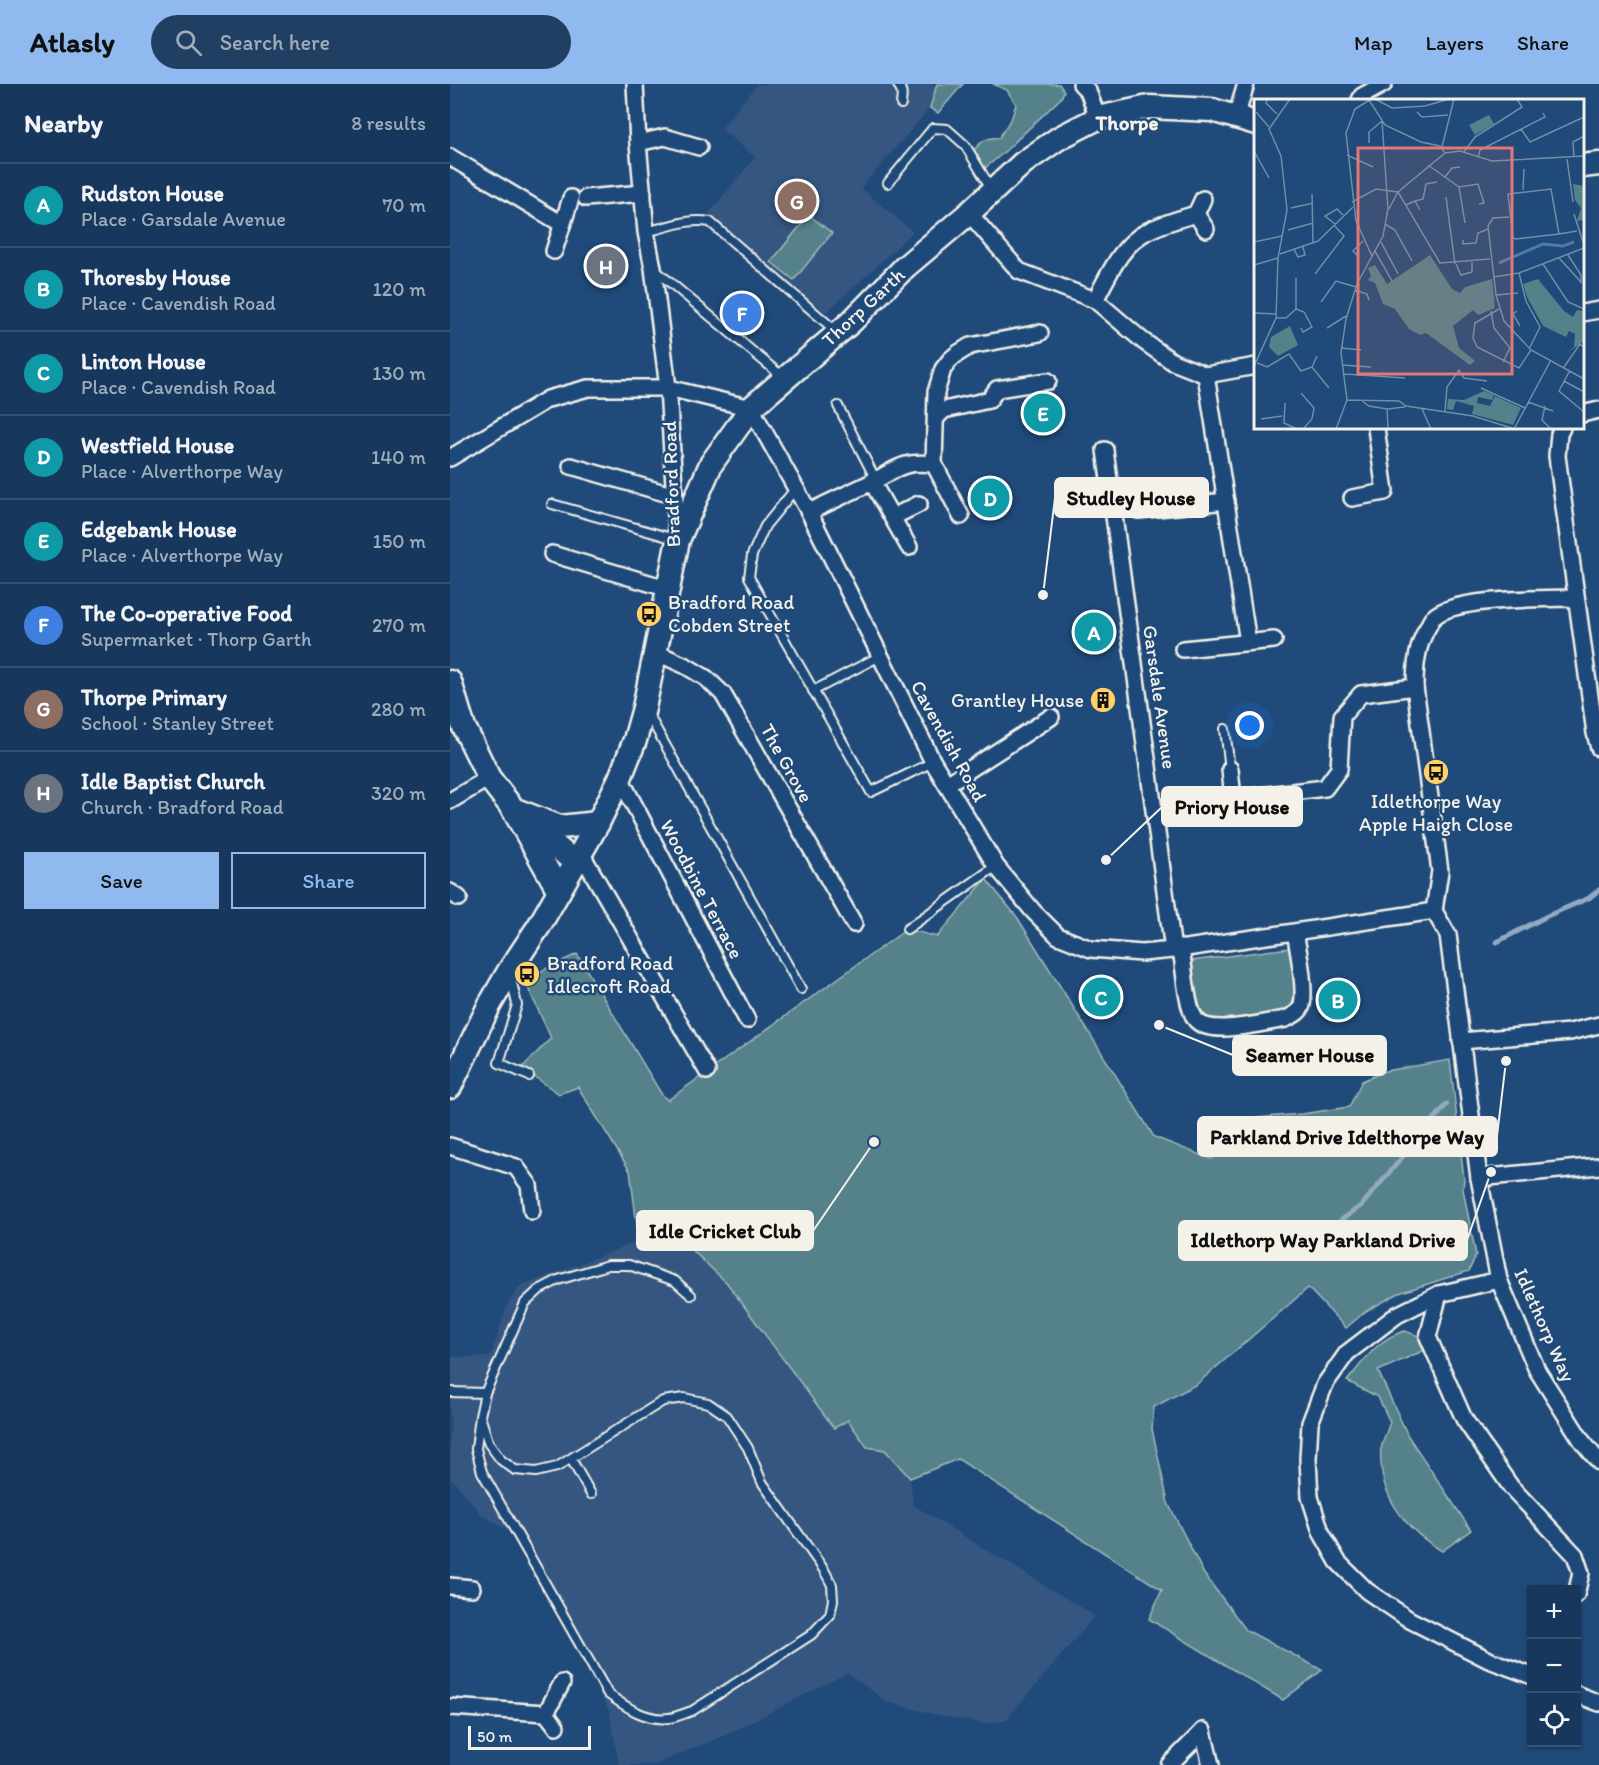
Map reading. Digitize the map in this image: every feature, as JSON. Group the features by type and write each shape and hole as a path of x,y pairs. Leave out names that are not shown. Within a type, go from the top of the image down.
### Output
{"street":[{"name":"Bradford Road","path":"450,1087 489,1006 539,926 598,823 620,778 635,740 644,708 669,589 678,540 668,388 653,268 646,232 638,143 636,84"},
{"path":"1081,84 1088,91 1098,118"},
{"path":"1246,84 1246,120"},
{"path":"1360,99 1384,84"},
{"name":"Thorp Garth","path":"678,540 711,464 751,408 838,333 905,267 969,213 1023,163 1059,138 1098,118 1149,107 1212,110 1246,120"},
{"path":"638,143 665,137 699,147"},
{"path":"450,157 562,224"},
{"path":"1584,166 1599,164"},
{"path":"554,251 562,224 578,198 643,193"},
{"path":"1095,300 1115,263 1128,245 1147,231 1196,214 1203,199"},
{"path":"969,213 1019,271 1095,300 1173,362 1206,375 1254,366"},
{"path":"1196,214 1206,229"},
{"path":"1584,313 1599,310"},
{"path":"961,516 934,464 936,392 943,369 957,354 970,346 1040,333"},
{"path":"1206,375 1248,642"},
{"path":"936,418 944,410 989,400 997,389 1048,381"},
{"path":"450,458 548,399 588,388 668,388 751,408"},
{"name":"Cavendish Road","path":"751,408 809,512 933,762 996,866 1033,911 1058,936 1091,949 1142,953 1434,910"},
{"path":"1584,414 1599,410"},
{"path":"1352,498 1385,492 1376,429"},
{"path":"1557,430 1557,456 1595,733 1599,747"},
{"name":"Garsdale Avenue","path":"1105,450 1177,949"},
{"path":"809,512 900,466 915,462 934,464"},
{"path":"571,466 675,496"},
{"path":"874,481 909,547"},
{"path":"1138,510 1226,501"},
{"path":"893,517 919,504"},
{"path":"552,554 669,589"},
{"path":"1434,910 1440,872 1415,687 1415,666 1421,637 1434,617 1452,607 1519,600 1576,598"},
{"path":"1183,650 1274,640"},
{"name":"The Grove","path":"655,652 706,678 723,694 854,924"},
{"path":"450,682 463,725 489,778 513,809 559,891"},
{"path":"1230,769 1233,799 1325,788 1339,769 1341,716 1361,694 1415,687"},
{"path":"947,784 1051,717"},
{"path":"450,801 489,778"},
{"name":"Woodbine Terrace","path":"620,778 747,1020"},
{"path":"513,809 560,827 598,823"},
{"path":"513,809 577,858 707,1071"},
{"name":"Idlethorp Way","path":"1434,910 1448,935 1479,1178 1498,1280 1538,1370 1582,1441 1599,1462"},
{"path":"1177,949 1190,1008 1196,1020 1204,1027 1220,1029 1286,1019 1296,1014 1301,1008 1303,989 1295,932"},
{"path":"1461,1041 1570,1032 1599,1025"},
{"path":"450,1146 516,1167 529,1185 532,1211"},
{"path":"1479,1178 1598,1170"},
{"path":"1498,1280 1439,1294 1397,1315 1347,1353 1324,1384 1310,1423 1308,1459 1310,1497 1322,1532 1338,1562 1367,1591 1420,1625 1489,1660 1527,1674"},
{"path":"1439,1294 1428,1337 1464,1419 1511,1487 1575,1555 1581,1573 1578,1585"},
{"path":"450,1586 472,1588"},
{"path":"546,1713 561,1683"},
{"path":"1581,1696 1599,1703"},
{"path":"450,1707 546,1713 556,1726"},
{"path":"1169,1765 1203,1731 1211,1765"}],"lane":[{"path":"897,84 901,88 902,104"},
{"path":"888,183 933,128 946,129 965,145 993,191"},
{"path":"646,232 685,222 710,222 838,333"},
{"path":"653,268 785,378"},
{"path":"838,406 874,481"},
{"path":"796,488 765,526 752,555 749,577 871,792 933,762"},
{"path":"552,504 678,540"},
{"path":"813,691 880,656"},
{"path":"644,708 801,989"},
{"path":"1225,729 1230,769"},
{"path":"907,928 996,866"},
{"path":"509,971 517,1005 499,1064 529,1076"},
{"path":"480,1416 489,1444 501,1460 515,1470 536,1472 557,1467 663,1401 684,1398 708,1403 727,1416 748,1448 762,1482 824,1570 832,1585 833,1600 830,1615 811,1635 692,1711 670,1718 651,1717 626,1708 608,1694 482,1472 476,1449 480,1416 485,1393 525,1303 539,1290 558,1280 608,1265 629,1265 675,1281 691,1295"},
{"path":"450,1392 485,1393"},
{"path":"571,1459 591,1494"}],"shaded area":[{"path":"757,84 937,84 930,108 861,188 913,232 826,313 708,214 755,157 721,129"},
{"path":"675,1234 727,1283 833,1428 848,1420 867,1447 885,1450 910,1478 913,1505 1095,1616 1006,1720 987,1724 937,1715 887,1702 847,1673 726,1735 654,1765 619,1765 609,1710 508,1531 481,1514 453,1480 450,1480 450,1357 490,1357 508,1304 519,1287 639,1241"}],"green space":[{"path":"937,84 963,84 938,113 930,108"},
{"path":"993,84 1059,84 1064,91 1061,98 985,168 974,150 985,140 999,138 1012,117 1016,104 1007,90"},
{"path":"809,215 832,233 794,280 771,262"},
{"path":"986,879 1017,917 1154,1137 1211,1159 1244,1142 1244,1119 1349,1107 1362,1081 1385,1071 1450,1060 1464,1179 1463,1189 1476,1255 1469,1271 1399,1293 1366,1311 1346,1328 1308,1288 1197,1384 1154,1407 1152,1429 1168,1503 1204,1574 1246,1630 1322,1670 1283,1700 1149,1619 1162,1590 958,1459 910,1478 885,1450 867,1447 848,1420 834,1428 727,1283 675,1234 639,1241 630,1171 578,1087 559,1094 522,1068 551,1038 524,979 577,954 662,1095 668,1100 907,929 937,937"},
{"path":"1289,948 1294,986 1290,1008 1260,1016 1222,1019 1206,1016 1200,1008 1195,991 1192,961"},
{"path":"1405,1331 1424,1341 1427,1349 1378,1371 1408,1436 1471,1530 1442,1551 1419,1535 1392,1503 1381,1463 1381,1449 1390,1422 1378,1397 1347,1381 1379,1345 1395,1334"}],"waterway":[{"path":"1497,942 1547,916 1589,898 1599,890"},
{"path":"1294,1255 1362,1205 1447,1104"}],"place":[{"name":"Thorpe Primary","path":"797,201"},
{"name":"Idle Baptist Church","path":"606,266"},
{"name":"The Co-operative Food","path":"742,313"},
{"name":"Edgebank House","path":"1043,413"},
{"name":"Westfield House","path":"990,498"},
{"name":"Studley House","path":"1043,595"},
{"name":"Bradford Road Cobden Street","path":"649,614"},
{"name":"Rudston House","path":"1094,632"},
{"name":"Grantley House","path":"1103,700"},
{"name":"Idlethorpe Way Apple Haigh Close","path":"1436,772"},
{"name":"Priory House","path":"1106,860"},
{"name":"Bradford Road Idlecroft Road","path":"527,974"},
{"name":"Linton House","path":"1101,997"},
{"name":"Thoresby House","path":"1338,1000"},
{"name":"Seamer House","path":"1159,1025"},
{"name":"Parkland Drive Idelthorpe Way","path":"1506,1061"},
{"name":"Idle Cricket Club","path":"874,1142"},
{"name":"Idlethorp Way Parkland Drive","path":"1491,1172"}],"district":[{"name":"Thorpe","path":"1127,123"}]}
